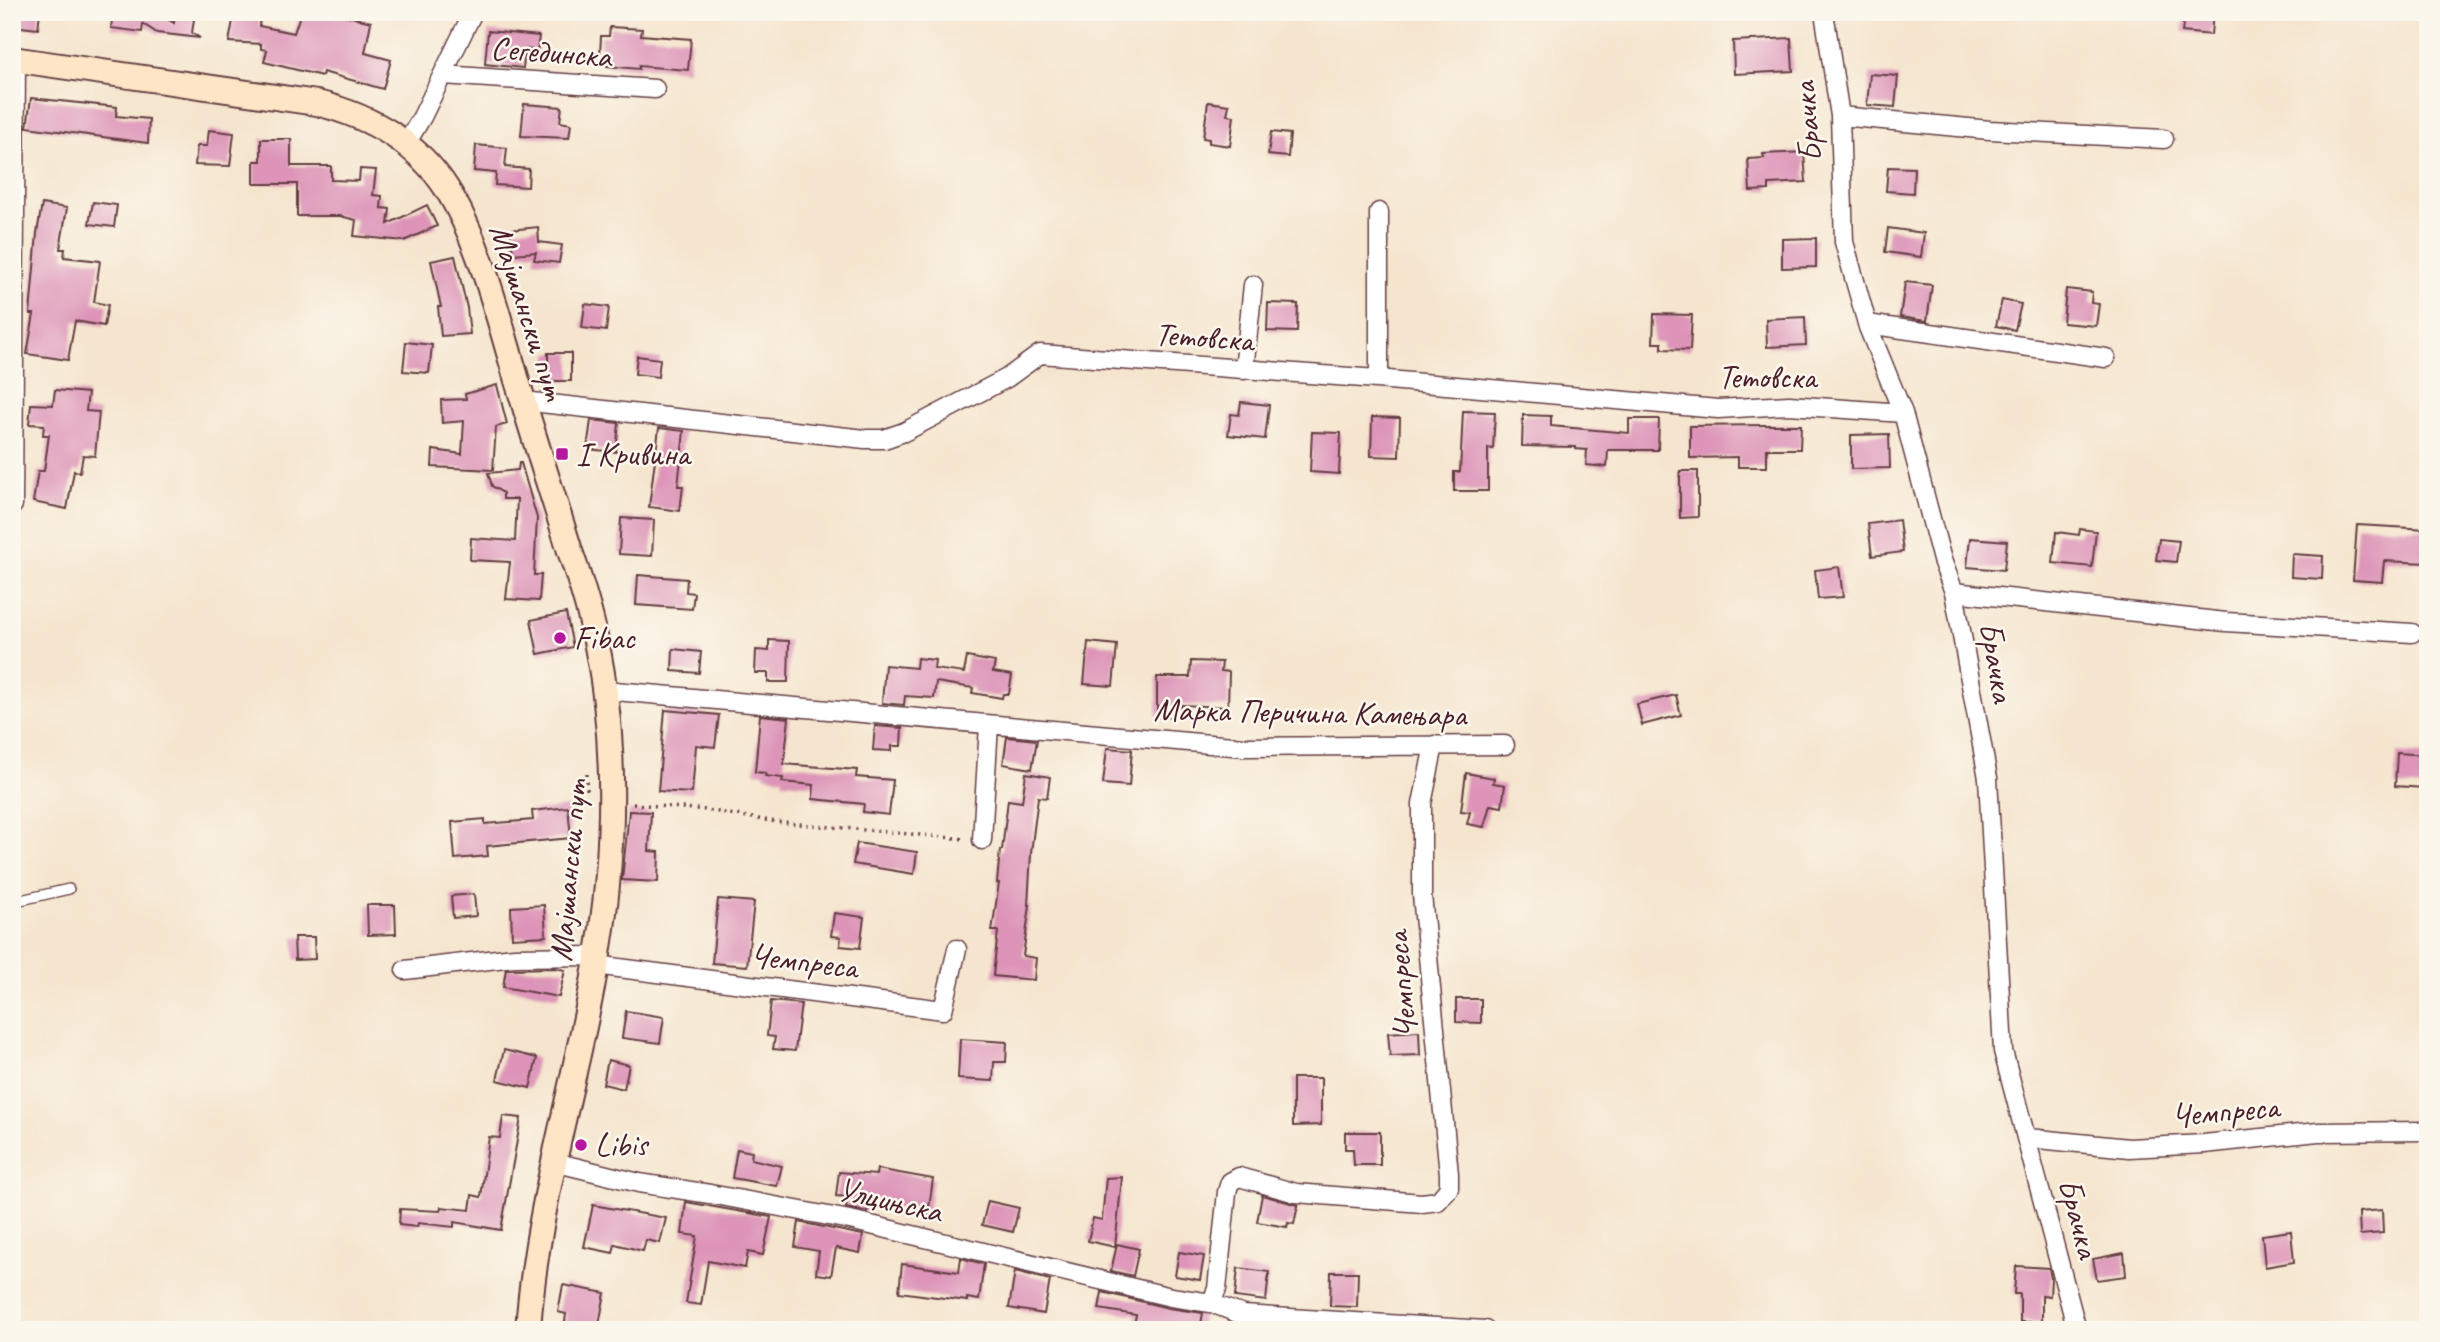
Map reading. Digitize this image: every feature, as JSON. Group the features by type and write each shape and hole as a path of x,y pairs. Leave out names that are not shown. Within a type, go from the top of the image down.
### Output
{"street":[{"name":"Сегединска","path":"406,144 473,12"},
{"name":"Брачка","path":"1824,12 1840,116 1844,242 1867,324 1903,413 1942,560 1954,592 1988,778 2003,1051 2077,1330"},
{"path":"13,505 14,60"},
{"name":"Мајшански пут","path":"14,60 317,103 358,115 379,125 406,144 425,162 447,189 465,225 486,279 590,612 604,690 611,775 599,802 608,874 596,961 536,1259 528,1330"},
{"name":"Сегединска","path":"443,75 655,89"},
{"path":"1840,116 1990,130 2164,139"},
{"path":"1378,212 1379,379"},
{"path":"1244,370 1253,285"},
{"path":"1867,324 2106,358"},
{"name":"Тетовска","path":"523,401 884,439 904,432 1007,378 1040,354 1379,379 1718,409 1789,405 1903,413"},
{"path":"1954,592 2225,622 2412,633"},
{"name":"Марка Перичина Камењара","path":"604,690 1244,747 1505,745"},
{"path":"982,840 989,725"},
{"name":"Чемпреса","path":"1212,1303 1217,1289 1227,1192 1230,1182 1239,1177 1296,1193 1422,1203 1438,1201 1449,1188 1422,895 1422,804 1434,745"},
{"name":"Чемпреса","path":"596,961 943,1010 957,949"},
{"path":"405,970 514,957 596,961"},
{"name":"Чемпреса","path":"2028,1138 2130,1148 2204,1144 2318,1132 2428,1131"},
{"name":"Улцињска","path":"554,1162 639,1183 850,1220 1171,1297 1212,1303 1243,1315 1485,1330"}],"lane":[{"path":"12,902 69,889"}],"path":[{"path":"587,764 599,802 707,810 776,821 982,840"}],"building":[{"path":"12,12 40,12 38,29 12,26"},
{"path":"113,12 155,12 174,23 175,12 195,12 192,33 200,38 157,33 143,24 142,32 111,28"},
{"path":"301,12 332,12 371,22 365,53 391,60 383,89 323,72 322,76 264,62 267,50 261,49 261,44 229,42 234,15 260,19 259,26 294,33"},
{"path":"2185,12 2213,12 2211,35 2182,32"},
{"path":"610,27 642,29 641,35 691,39 688,70 607,66 607,55 600,55 601,36 609,36"},
{"path":"488,31 539,36 537,51 526,49 523,68 485,64"},
{"path":"1791,38 1793,71 1734,74 1733,41"},
{"path":"1870,74 1898,76 1895,107 1867,105"},
{"path":"31,98 117,107 116,116 149,119 148,143 27,127"},
{"path":"1208,102 1229,105 1227,115 1234,116 1230,146 1209,143 1209,139 1203,138"},
{"path":"524,104 562,107 560,122 571,124 569,138 521,136"},
{"path":"209,130 234,133 230,166 195,165 197,146 207,146"},
{"path":"1271,132 1290,134 1288,157 1268,155"},
{"path":"261,139 291,139 291,166 331,166 331,180 359,181 360,169 376,170 373,195 382,196 381,208 390,209 388,224 427,205 437,226 404,241 354,236 356,220 340,216 297,216 297,184 254,184 254,161 261,161"},
{"path":"476,145 507,148 505,167 529,169 528,187 495,185 496,173 474,171"},
{"path":"1804,152 1806,182 1769,184 1769,190 1750,191 1748,159 1764,158 1763,154"},
{"path":"1888,167 1914,168 1913,193 1886,191"},
{"path":"93,202 117,205 114,227 89,224"},
{"path":"42,204 67,208 60,249 65,249 64,257 100,261 94,302 108,305 104,326 75,321 68,360 27,354 34,314 30,314"},
{"path":"538,227 539,242 562,245 559,263 534,260 536,252 513,254 510,230"},
{"path":"1888,228 1924,233 1921,257 1885,252"},
{"path":"1816,238 1816,267 1782,268 1782,239"},
{"path":"455,256 470,334 441,336 438,307 441,307 431,261"},
{"path":"1905,282 1932,285 1927,321 1900,317"},
{"path":"2066,289 2092,292 2091,303 2099,304 2096,326 2063,323"},
{"path":"2002,300 2021,304 2015,330 1996,326"},
{"path":"1268,303 1298,304 1297,332 1267,331"},
{"path":"585,304 609,307 606,331 582,328"},
{"path":"1654,314 1692,315 1690,350 1662,349 1662,343 1653,343"},
{"path":"1805,317 1806,345 1767,347 1766,319"},
{"path":"406,342 432,345 429,373 403,371"},
{"path":"548,353 571,353 571,381 548,381"},
{"path":"637,356 660,359 658,377 635,374"},
{"path":"497,385 507,424 496,427 493,470 432,467 433,450 462,454 464,421 442,423 441,400 466,399 465,394"},
{"path":"55,390 88,393 86,411 99,412 95,456 83,455 80,472 74,471 67,509 33,502 38,471 44,471 49,435 43,435 44,425 29,424 31,404 53,405"},
{"path":"1241,402 1269,405 1265,439 1228,435 1231,414 1239,415"},
{"path":"1463,411 1495,412 1493,449 1488,448 1488,491 1454,491 1454,472 1460,472"},
{"path":"1523,415 1551,416 1551,426 1629,433 1629,419 1659,419 1658,450 1608,450 1607,467 1586,465 1587,450 1576,447 1522,446"},
{"path":"1372,417 1400,418 1399,457 1371,456"},
{"path":"591,420 619,423 616,452 587,449"},
{"path":"1801,425 1800,449 1767,449 1767,467 1738,467 1738,457 1690,458 1690,426"},
{"path":"659,428 684,431 678,486 683,486 680,511 649,507"},
{"path":"1312,432 1341,433 1339,474 1310,472"},
{"path":"1889,434 1890,468 1851,469 1851,435"},
{"path":"519,463 537,518 534,575 541,575 539,601 506,599 510,562 470,560 471,538 515,541 517,499 503,499 503,493 492,486 488,473 518,470"},
{"path":"1680,471 1698,471 1698,517 1680,518"},
{"path":"621,518 654,520 652,556 619,554"},
{"path":"1899,520 1903,552 1872,556 1868,524"},
{"path":"2357,525 2428,529 2428,563 2384,561 2382,582 2353,580"},
{"path":"2080,529 2096,531 2092,567 2053,563 2056,532 2079,535"},
{"path":"1970,538 2007,541 2004,570 1967,567"},
{"path":"2159,539 2179,541 2176,562 2156,560"},
{"path":"2292,554 2323,556 2322,579 2291,577"},
{"path":"1839,567 1843,597 1818,599 1815,570"},
{"path":"638,575 687,579 686,592 694,593 692,609 636,605"},
{"path":"566,613 573,647 538,654 531,620"},
{"path":"769,640 789,641 788,682 768,682 768,673 755,673 756,650 769,651"},
{"path":"1088,642 1117,645 1113,686 1084,684"},
{"path":"673,649 701,652 699,673 672,671"},
{"path":"967,657 995,662 993,672 1012,675 1009,694 1003,694 1002,698 972,693 973,688 936,682 934,698 905,696 904,705 882,703 885,665 916,668 917,658 935,660 934,669 964,673"},
{"path":"1191,661 1222,662 1221,671 1229,672 1228,707 1181,705 1181,717 1157,717 1157,677 1190,677"},
{"path":"1676,695 1681,715 1642,725 1637,704"},
{"path":"665,710 719,715 715,747 696,745 692,793 658,791"},
{"path":"760,715 789,718 784,764 857,770 856,777 893,780 889,815 863,812 864,804 813,799 814,785 782,782 783,778 755,772"},
{"path":"875,726 902,728 901,746 892,746 892,751 873,750"},
{"path":"1007,737 1037,740 1032,769 1003,764"},
{"path":"1107,748 1132,750 1129,786 1103,784"},
{"path":"2397,753 2427,755 2425,788 2395,786"},
{"path":"1026,773 1050,777 1047,798 1038,797 1031,853 1030,905 1023,956 1036,958 1034,980 993,976 998,931 992,931 1008,800 1022,802"},
{"path":"1466,773 1494,778 1493,783 1505,785 1502,807 1490,805 1484,827 1467,824 1470,812 1461,811"},
{"path":"568,807 571,838 487,846 488,856 455,859 452,822 485,819 485,824 533,820 532,811"},
{"path":"629,811 651,812 649,851 659,852 658,882 622,880"},
{"path":"857,843 917,852 914,874 853,864"},
{"path":"474,894 476,916 453,918 451,896"},
{"path":"718,899 754,902 747,966 712,963"},
{"path":"367,905 395,905 396,934 368,935"},
{"path":"544,905 546,936 512,938 511,907"},
{"path":"834,913 864,917 860,948 840,946 841,937 831,936"},
{"path":"294,937 314,937 315,959 295,960"},
{"path":"506,969 565,970 559,997 503,987"},
{"path":"1456,999 1481,999 1481,1023 1456,1022"},
{"path":"771,1001 801,1004 795,1051 773,1049 775,1037 767,1036"},
{"path":"626,1011 664,1017 660,1043 622,1038"},
{"path":"1419,1031 1420,1055 1390,1056 1388,1033"},
{"path":"960,1039 1007,1042 1006,1062 994,1062 993,1081 958,1079"},
{"path":"504,1050 537,1058 530,1088 497,1080"},
{"path":"608,1060 629,1065 624,1089 603,1084"},
{"path":"1293,1078 1321,1078 1321,1125 1293,1126"},
{"path":"503,1116 521,1118 501,1230 454,1222 454,1227 418,1223 417,1227 399,1225 400,1209 440,1211 441,1207 470,1210 472,1195 481,1197 489,1137 500,1138"},
{"path":"1345,1132 1380,1132 1380,1165 1354,1165 1353,1149 1345,1149"},
{"path":"737,1149 752,1152 751,1159 782,1166 777,1186 732,1178"},
{"path":"877,1169 933,1179 928,1215 869,1203 867,1212 846,1208 848,1197 836,1196 839,1172 876,1175"},
{"path":"1122,1177 1115,1247 1088,1241 1093,1218 1102,1220 1106,1178"},
{"path":"1262,1195 1298,1205 1294,1224 1288,1223 1287,1227 1257,1222"},
{"path":"988,1201 1019,1208 1013,1232 982,1225"},
{"path":"686,1202 771,1217 763,1255 748,1252 745,1268 708,1261 701,1305 686,1303 697,1236 682,1234"},
{"path":"593,1205 666,1218 660,1243 646,1240 643,1251 615,1244 613,1253 584,1247"},
{"path":"2382,1210 2383,1233 2360,1235 2359,1212"},
{"path":"799,1222 863,1235 860,1253 836,1248 831,1276 816,1274 819,1251 795,1247"},
{"path":"2291,1231 2294,1262 2265,1267 2262,1235"},
{"path":"1117,1244 1139,1249 1133,1276 1111,1271"},
{"path":"1179,1252 1204,1256 1200,1280 1175,1276"},
{"path":"2124,1253 2126,1276 2097,1280 2093,1259"},
{"path":"961,1258 984,1264 979,1300 967,1298 967,1301 899,1292 902,1264 959,1272"},
{"path":"2016,1266 2049,1268 2050,1296 2042,1295 2042,1322 2020,1322 2020,1294 2014,1294"},
{"path":"1238,1268 1269,1272 1266,1301 1235,1297"},
{"path":"1015,1271 1050,1280 1044,1314 1009,1308"},
{"path":"1331,1272 1358,1272 1357,1307 1330,1306"},
{"path":"563,1285 605,1293 598,1330 564,1330 566,1314 558,1312"},
{"path":"1102,1292 1168,1308 1203,1313 1200,1330 1133,1330 1136,1315 1099,1309"}],"place":[{"name":"I Кривина","path":"562,454"},
{"name":"Fibac","path":"560,638"},
{"name":"Libis","path":"581,1145"}]}
